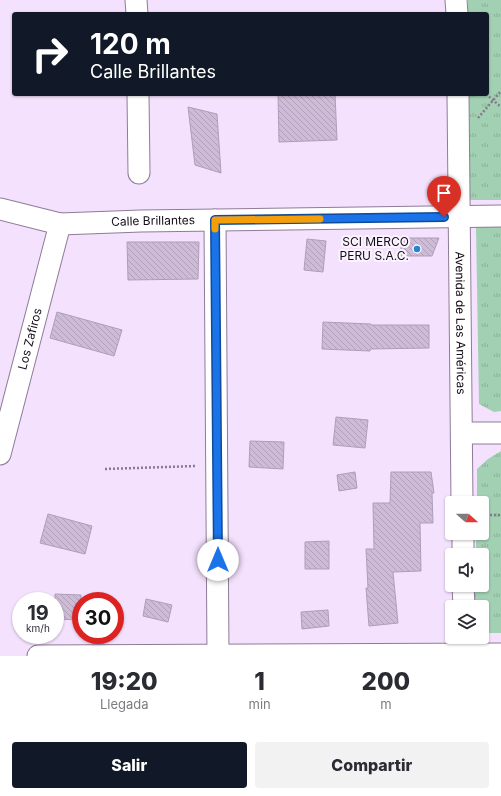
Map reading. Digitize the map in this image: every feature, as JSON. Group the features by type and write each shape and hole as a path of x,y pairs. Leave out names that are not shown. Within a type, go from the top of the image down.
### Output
{"street":[{"path":"136,0 137,12"},
{"path":"456,0 457,12"},
{"path":"138,96 139,173"},
{"name":"Avenida de Las Américas","path":"458,96 462,496"},
{"name":"Calle Brillantes","path":"0,208 60,224 501,216"},
{"path":"215,220 218,656"},
{"name":"Los Zafiros","path":"0,454 60,224"},
{"path":"462,433 501,432"},
{"path":"38,656 218,656 464,649 501,654"}],"path":[{"path":"488,96 501,107"},
{"path":"105,469 217,465"},
{"path":"489,515 501,515"}],"green space":[{"path":"468,0 501,0 501,200 470,200 469,96 489,96 489,12 468,12"},
{"path":"476,226 501,226 501,411 494,412 479,404"},
{"path":"501,451 501,633 489,633 489,600 475,600 475,592 489,592 489,548 476,548 476,540 489,540 489,496 477,496 477,469 488,459"}],"building":[{"path":"278,96 335,96 337,140 279,142"},
{"path":"188,107 217,114 221,173 195,165"},
{"path":"401,238 439,238 432,256 401,256"},
{"path":"307,239 326,241 323,272 304,270"},
{"path":"127,242 199,242 198,279 128,280"},
{"path":"57,312 122,330 114,356 50,338"},
{"path":"323,322 371,325 429,325 429,348 370,349 370,351 322,349"},
{"path":"336,417 368,420 365,448 333,445"},
{"path":"250,441 284,442 283,469 249,467"},
{"path":"355,472 357,488 339,491 337,475"},
{"path":"391,472 431,472 434,493 432,493 433,523 420,523 421,571 393,572 398,623 369,626 366,588 368,588 366,549 374,549 373,503 390,503"},
{"path":"48,514 92,526 85,554 40,543"},
{"path":"329,541 329,569 305,569 305,542"},
{"path":"64,594 72,595 72,620 64,619"},
{"path":"146,599 172,605 168,622 143,616"},
{"path":"328,610 329,626 302,629 301,612"}],"slow traffic":[{"path":"215,229 215,220 320,219"}],"place":[{"name":"SCI MERCO PERU S.A.C.","path":"417,249"}],"route":[{"path":"218,560 215,220 444,217"}]}
